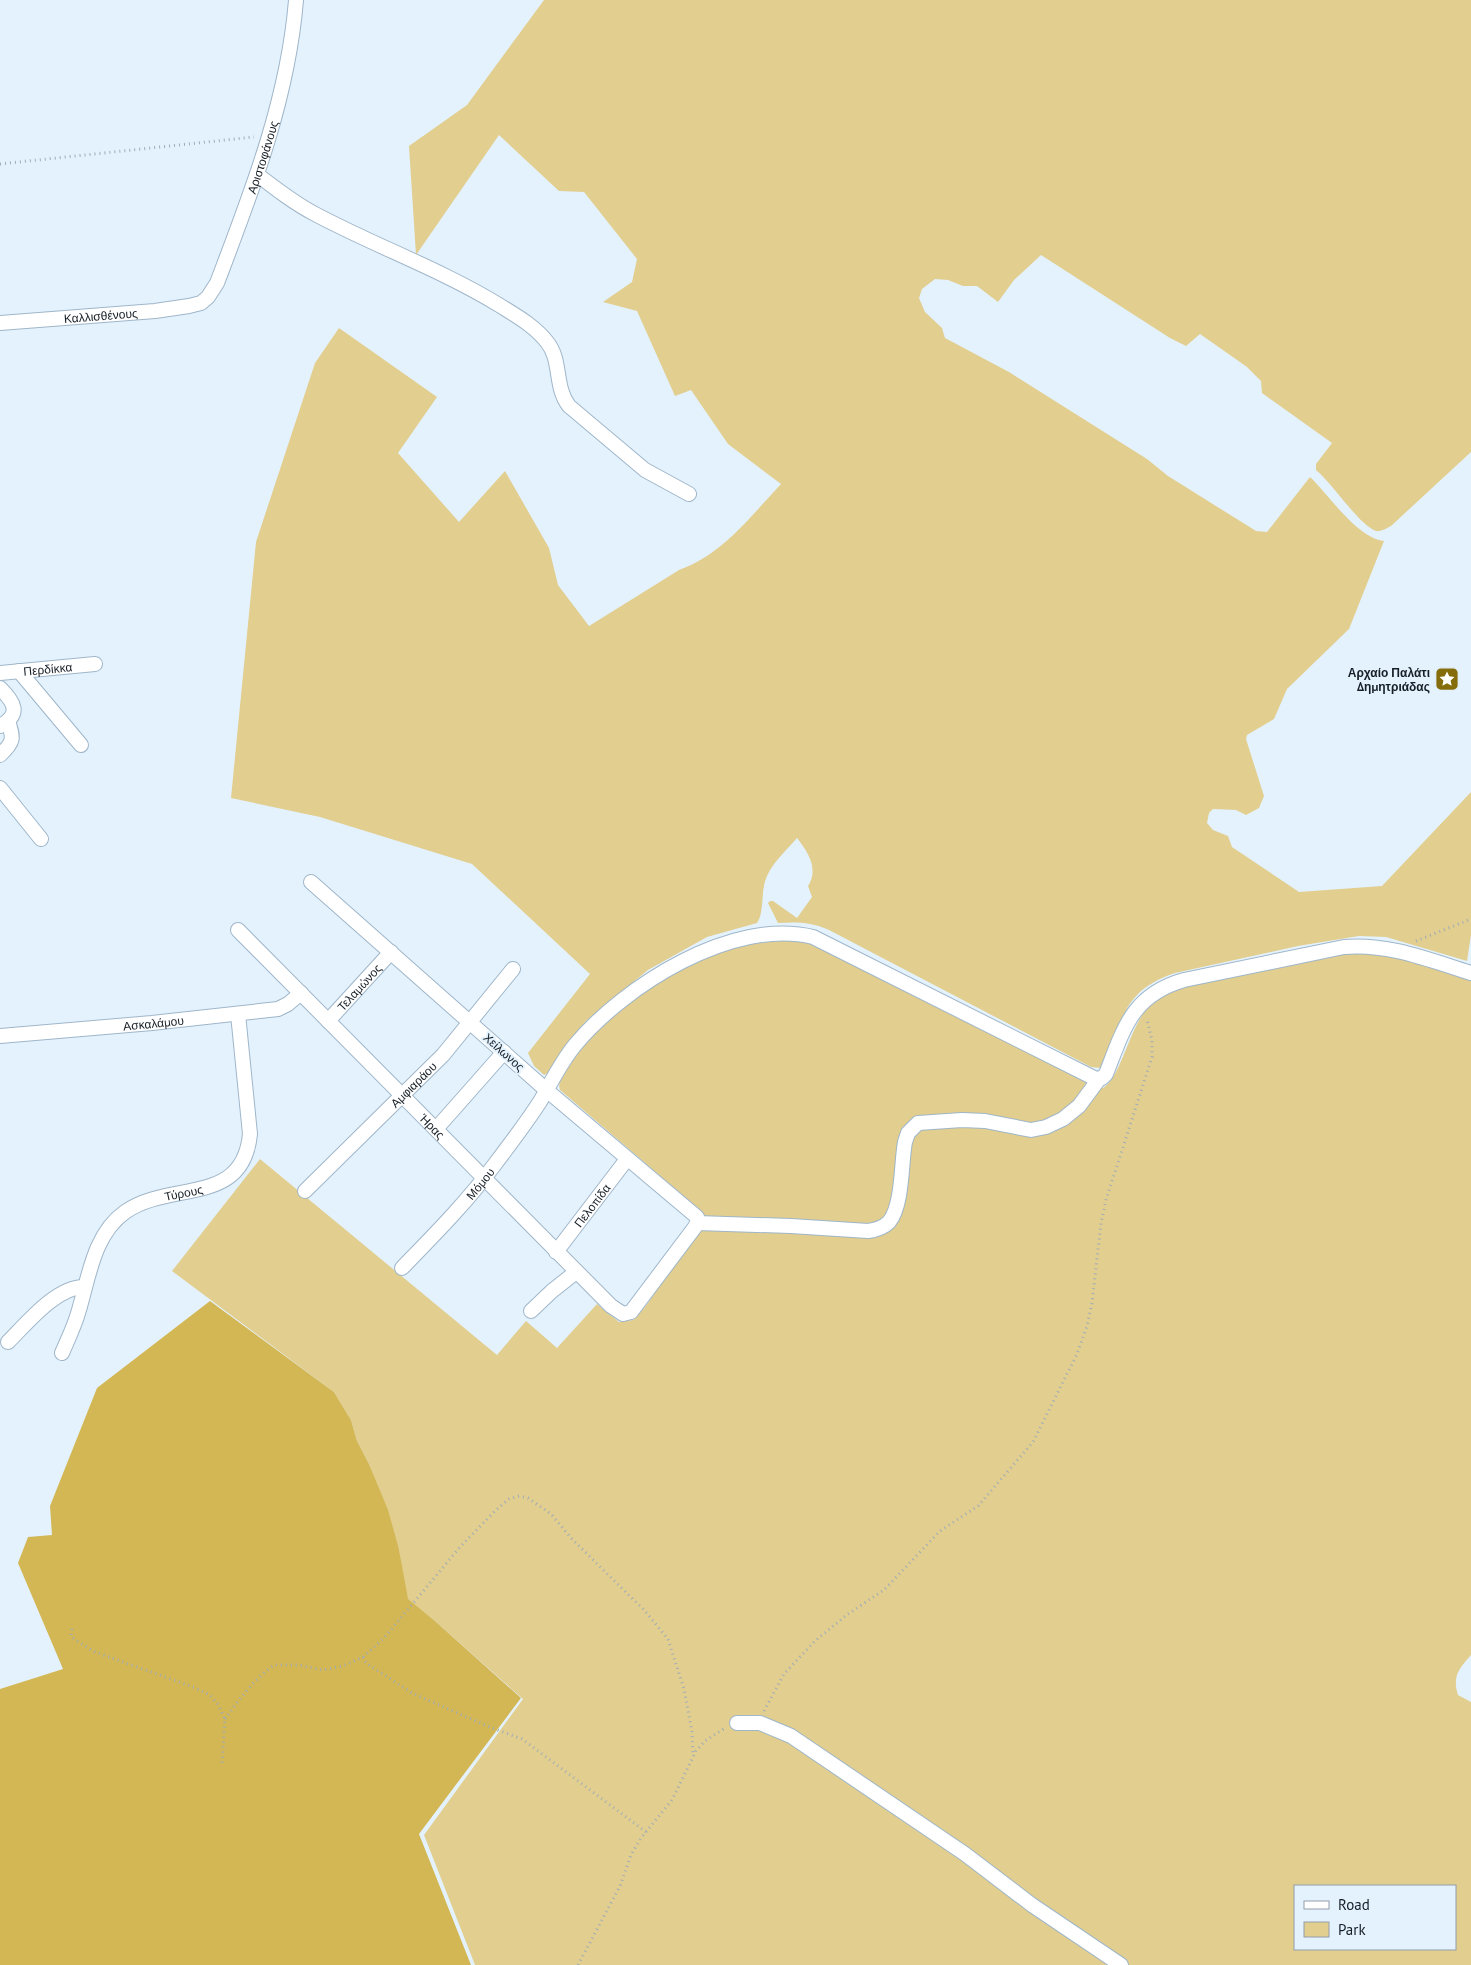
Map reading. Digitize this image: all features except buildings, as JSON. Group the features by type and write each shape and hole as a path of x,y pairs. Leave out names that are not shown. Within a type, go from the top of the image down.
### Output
{"street":[{"name":"Αριστοφάνους","path":"201,303 208,297 217,283 258,175 286,75 296,0"},
{"path":"258,175 288,197 316,214 470,288 527,324 543,337 551,348 556,362 561,392 569,406 604,434 639,466 689,494"},
{"name":"Καλλισθένους","path":"0,323 155,311 201,303"},
{"name":"Περδίκκα","path":"0,673 95,664"},
{"path":"19,671 81,745"},
{"path":"0,688 13,704 14,712 4,724 13,737 11,744 0,754"},
{"path":"0,788 41,839"},
{"name":"Χείλωνος","path":"311,882 698,1221"},
{"name":"Ήρας","path":"238,930 614,1309 623,1314 631,1312 698,1221"},
{"name":"Μόμου","path":"402,1268 459,1209 484,1178 547,1090 567,1056 584,1035 625,997 646,982 690,957 718,945 749,938 789,934 806,935 826,942 1099,1079"},
{"path":"698,1221 868,1231 878,1229 890,1220 896,1209 905,1142 908,1133 918,1123 962,1120 985,1121 1031,1130 1046,1127 1063,1119 1079,1106 1099,1079 1106,1074 1130,1019 1140,1003 1164,986 1203,975 1344,947 1370,946 1394,950 1471,973"},
{"name":"Τελαμώνος","path":"328,1020 391,952"},
{"name":"Αμφιαράου","path":"305,1191 443,1055 512,969"},
{"name":"Ασκαλάμου","path":"0,1036 238,1014 284,1007 301,993"},
{"name":"Τύρους","path":"62,1353 79,1312 100,1242 108,1228 133,1207 149,1200 224,1182 243,1163 249,1148 250,1134 238,1014"},
{"path":"436,1129 504,1052"},
{"name":"Πελοπίδα","path":"556,1252 627,1159"},
{"path":"532,1311 552,1291 576,1272"},
{"path":"8,1342 64,1291 76,1287 85,1287"},
{"path":"737,1723 758,1723 791,1736 965,1854 1032,1905 1121,1965"}],"path":[{"path":"0,164 270,136"},
{"path":"1394,950 1471,919"},
{"path":"758,1723 784,1674 816,1641 848,1614 884,1590 940,1531 978,1506 1033,1442 1040,1430 1077,1354 1087,1326 1092,1303 1102,1215 1152,1058 1154,1049 1150,1030 1140,1003"},
{"path":"222,1764 225,1720 236,1702 252,1684 274,1665 298,1665 323,1670 343,1666 363,1657 385,1637 460,1546 509,1499 519,1496 528,1498 551,1514 572,1539 645,1610 668,1639 684,1689 692,1732 694,1756"},
{"path":"72,1629 71,1636 76,1642 95,1652 193,1687 210,1696 217,1703 225,1720"},
{"path":"363,1657 366,1663 412,1693 522,1739 646,1832"},
{"path":"578,1965 620,1886 631,1854 672,1800 696,1751 710,1738 737,1723"}],"green space":[{"path":"544,0 1471,0 1471,452 1391,526 1376,531 1354,513 1316,470 1316,464 1332,443 1262,393 1261,381 1247,367 1200,334 1186,346 1170,338 1041,255 1014,280 998,302 977,286 963,286 948,280 935,279 922,289 919,298 925,312 942,328 945,338 1009,372 1147,459 1168,476 1256,531 1267,532 1310,477 1354,524 1374,538 1384,541 1349,629 1287,689 1274,719 1247,735 1246,739 1264,796 1259,808 1246,815 1236,810 1213,809 1209,813 1207,823 1213,830 1228,836 1232,847 1299,892 1382,886 1471,792 1471,935 1467,961 1386,937 1359,936 1298,946 1175,973 1143,989 1133,999 1126,1010 1101,1068 1091,1067 829,930 804,923 778,923 768,903 770,901 773,901 797,918 812,897 808,886 812,873 811,861 797,838 767,876 761,913 757,923 707,937 648,970 586,1021 562,1052 550,1072 544,1075 534,1066 528,1053 590,974 472,864 320,817 231,798 256,542 315,363 339,328 437,397 398,453 459,522 505,471 549,548 558,585 589,626 679,570 709,555 734,534 781,484 728,444 691,390 675,396 637,311 603,302 632,282 637,259 584,192 559,191 499,135 416,255 409,146 467,105"},
{"path":"796,941 815,944 1103,1088 1115,1074 1135,1028 1147,1009 1158,999 1185,985 1353,952 1378,952 1471,978 1471,1655 1458,1673 1456,1688 1458,1695 1471,1702 1471,1965 475,1965 424,1835 523,1699 435,1621 407,1599 399,1549 377,1485 357,1441 351,1420 334,1392 172,1271 260,1159 497,1355 526,1321 557,1348 597,1304 619,1322 633,1320 648,1303 669,1271 705,1226 707,1220 701,1211 560,1090 560,1082 577,1054 589,1040 615,1015 644,992 709,955 754,944"}],"shaded area":[{"path":"210,1301 334,1392 351,1420 357,1441 369,1464 388,1510 399,1549 408,1599 521,1698 419,1834 471,1965 0,1965 0,1689 63,1669 18,1563 28,1537 52,1535 50,1506 97,1388"}],"place":[{"name":"Αρχαίο Παλάτι Δημητριάδας","path":"1447,679"}]}
